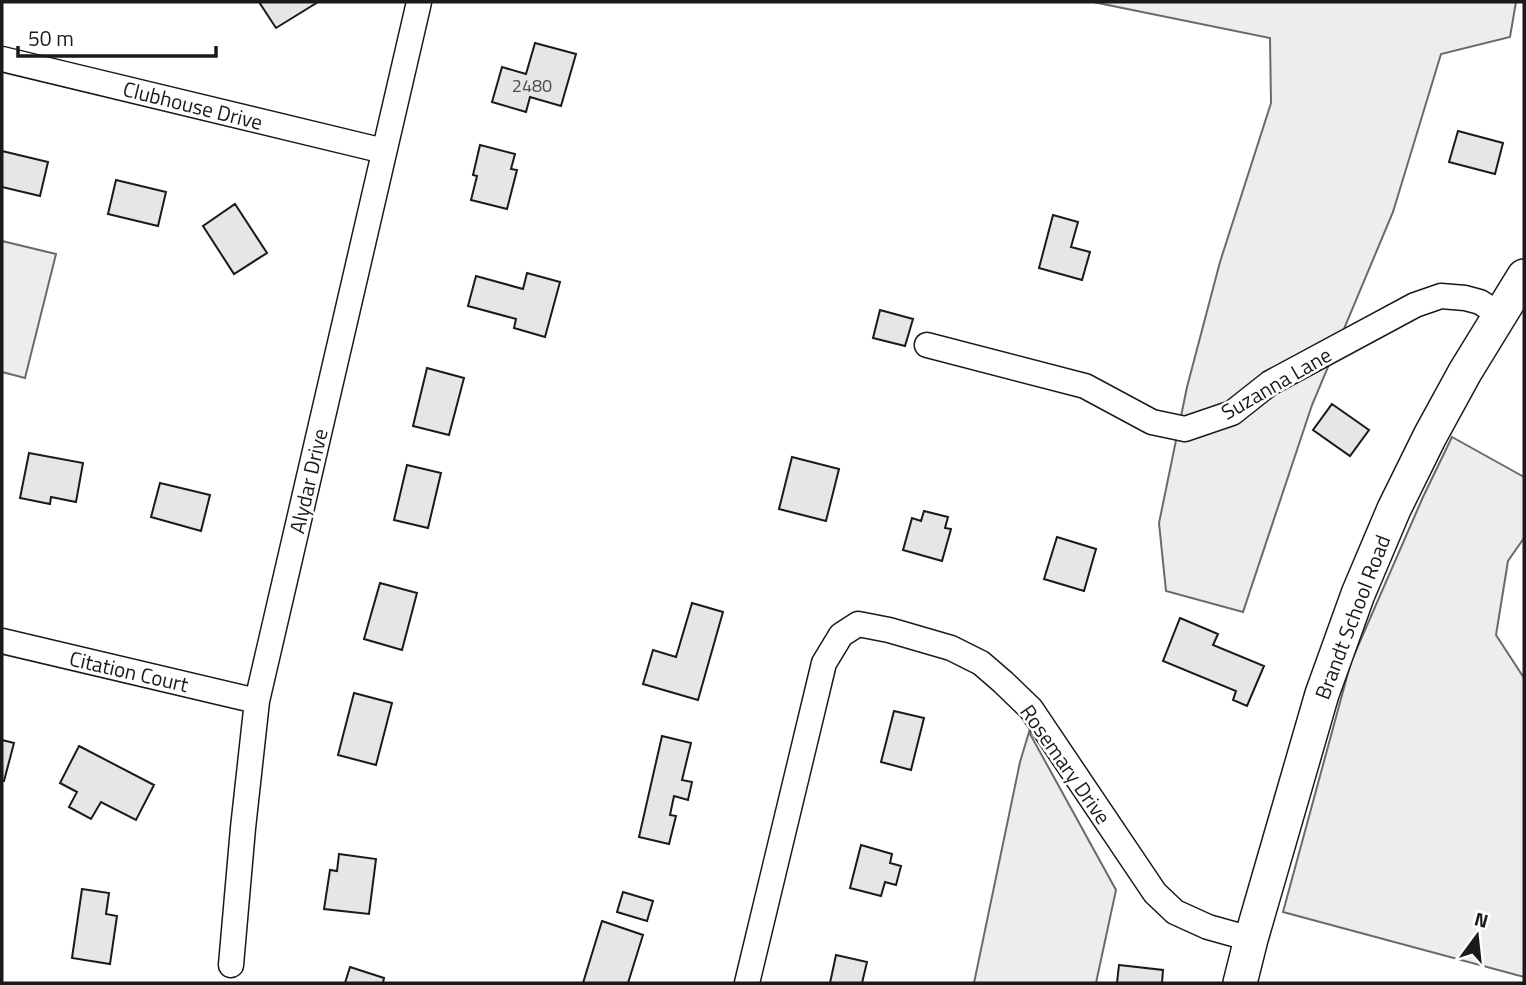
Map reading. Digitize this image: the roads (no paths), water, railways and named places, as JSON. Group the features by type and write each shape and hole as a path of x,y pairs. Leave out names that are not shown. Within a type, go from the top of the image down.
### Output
{"street":[{"name":"Alydar Drive","path":"231,965 257,701 419,2"},
{"name":"Clubhouse Drive","path":"2,59 384,151"},
{"name":"Brandt School Road","path":"1240,983 1322,694 1358,594 1394,509 1430,436 1465,372 1524,276"},
{"name":"Suzanna Lane","path":"928,345 1085,386 1152,422 1185,429 1232,413 1269,383 1415,305 1441,296 1465,298 1480,302 1500,315"},
{"name":"Rosemary Drive","path":"747,983 824,663 841,635 858,624 951,648 981,663 1031,709 1155,893 1175,912 1208,927 1251,939"},
{"name":"Citation Court","path":"2,642 257,701"}]}
